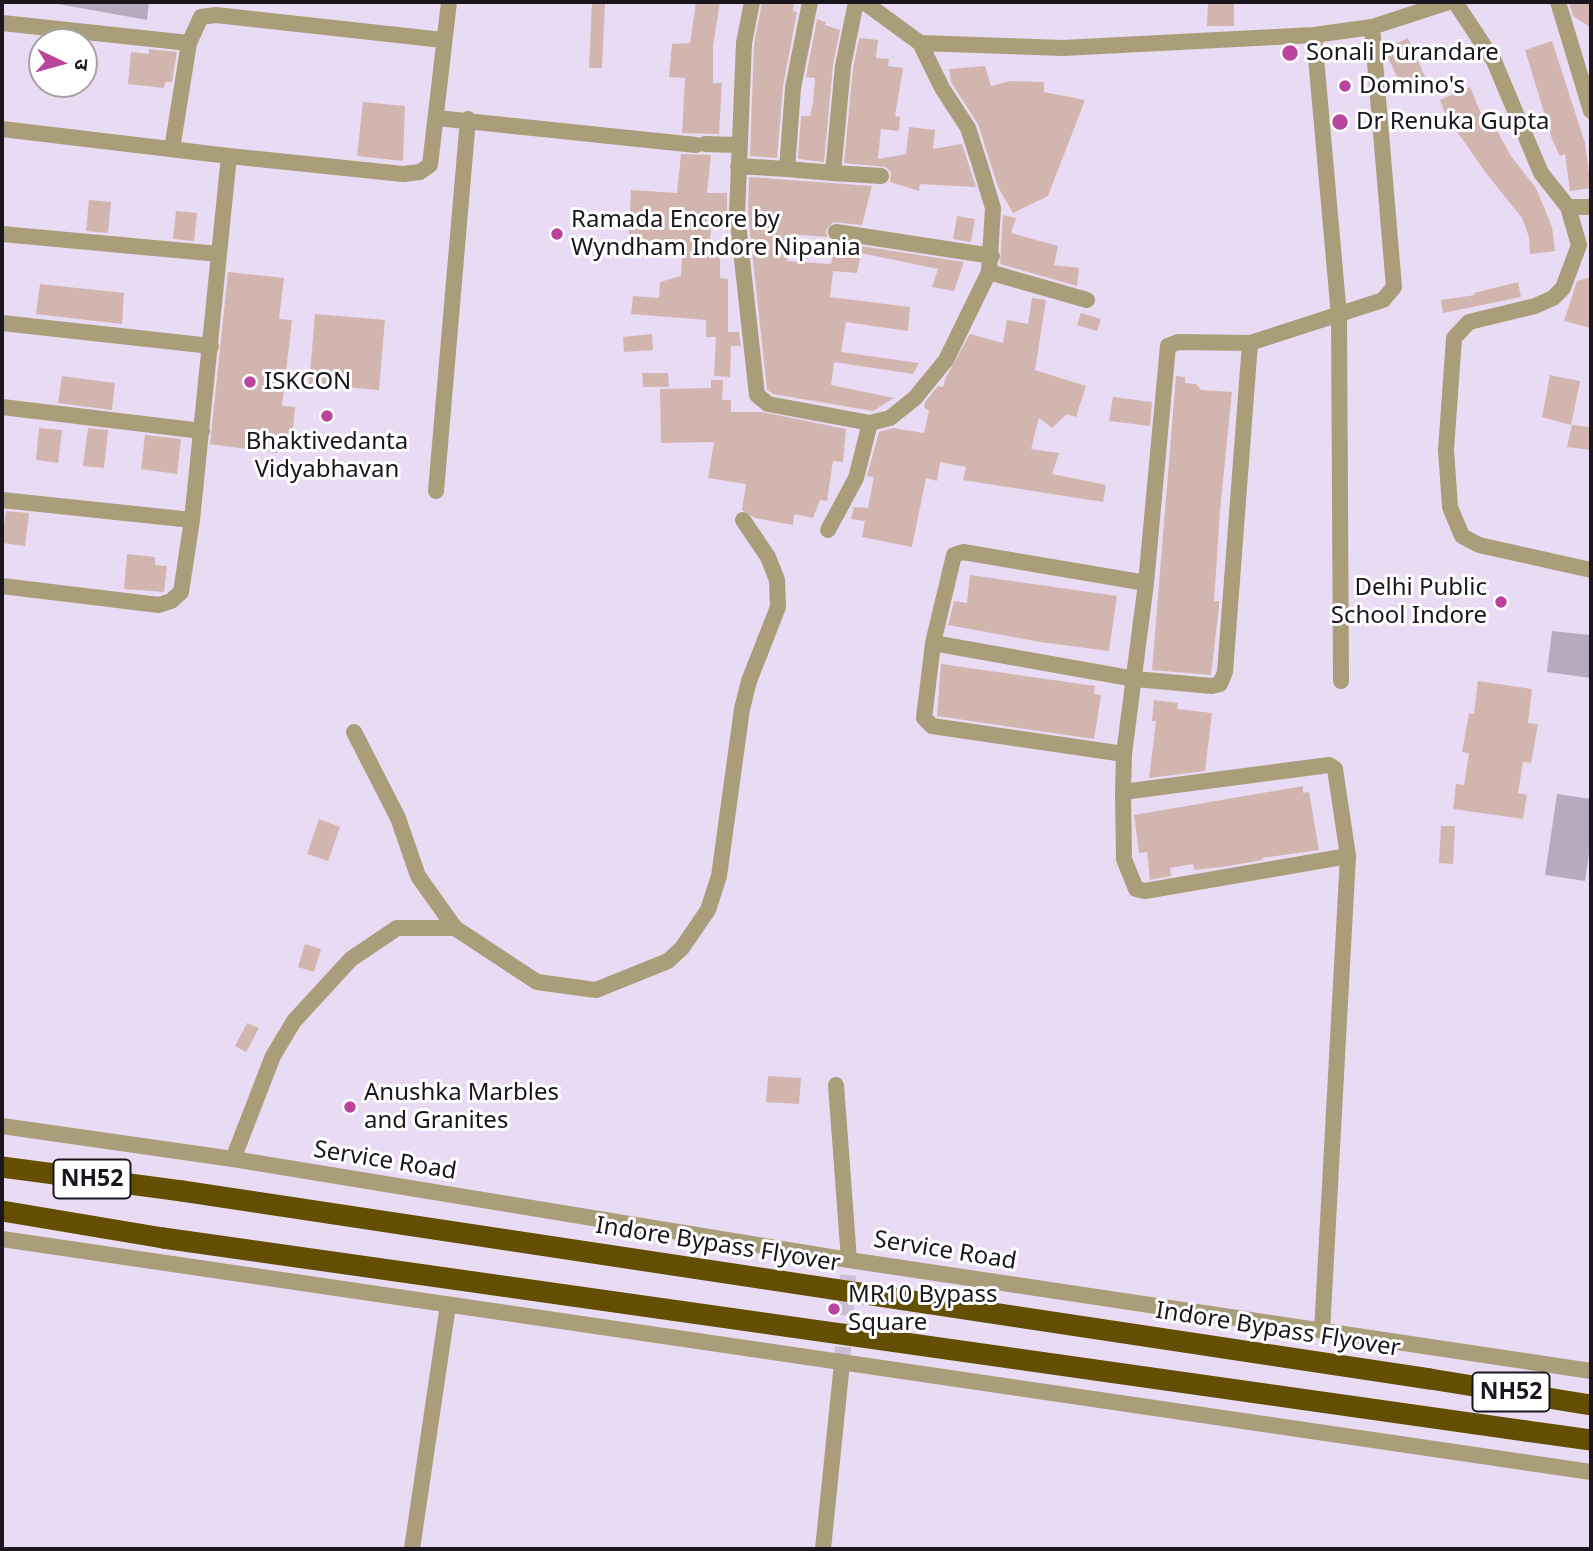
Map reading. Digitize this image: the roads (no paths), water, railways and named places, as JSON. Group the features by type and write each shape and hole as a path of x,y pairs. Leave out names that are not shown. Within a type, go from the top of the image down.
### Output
{"highway":[{"name":"Indore Bypass Flyover","path":"2,1167 182,1191 1591,1405"},
{"name":"NH52","path":"2,1211 163,1237 1591,1440"}],"street":[{"path":"2,129 403,174 420,172 430,165 449,2"},
{"path":"752,2 744,43 737,214 757,395 768,404 870,422 890,418 915,398 946,360 990,264 993,208 968,128 942,88 920,43 864,2"},
{"path":"787,169 793,88 810,2"},
{"path":"833,173 843,66 856,2"},
{"path":"920,43 1063,48 1314,35 1372,27 1449,2"},
{"path":"1455,2 1494,61 1541,173 1568,207 1579,245 1563,288 1553,298 1535,306 1469,322 1454,338 1446,450 1450,507 1462,536 1479,545 1591,569"},
{"path":"1558,2 1585,78 1591,111"},
{"path":"172,149 189,43 201,17 216,15 443,40"},
{"path":"2,23 189,43"},
{"path":"1348,856 1145,891 1136,889 1125,859 1124,754 1146,583 1168,346 1178,342 1250,344 1383,300 1394,287 1372,27"},
{"path":"1314,35 1339,316 1340,681"},
{"path":"437,118 700,144 738,145"},
{"path":"436,491 468,119"},
{"path":"2,586 159,605 172,601 181,592 202,431 229,156"},
{"path":"738,166 881,176"},
{"path":"1568,207 1591,206"},
{"path":"836,232 990,264 1087,300"},
{"path":"2,234 219,254"},
{"path":"2,323 211,346"},
{"path":"933,643 1135,679 1212,686 1220,684 1223,679 1250,344"},
{"path":"2,407 202,431"},
{"path":"828,530 856,478 870,422"},
{"path":"2,500 192,520"},
{"path":"354,732 398,818 418,876 455,928 537,982 596,990 668,961 682,948 708,910 719,877 742,709 749,681 778,607 778,580 768,557 743,520"},
{"path":"1124,754 928,724 924,718 933,643 951,559 959,552 1146,583"},
{"path":"1123,792 1329,765 1337,772 1348,856 1322,1331"},
{"path":"233,1159 273,1056 294,1021 351,960 397,928 455,928"},
{"path":"836,1085 849,1260"},
{"name":"Service Road","path":"2,1126 233,1159 849,1260 1591,1371"},
{"path":"2,1238 1591,1472"},
{"path":"412,1549 448,1304"},
{"path":"823,1549 842,1363"}],"tunnel":[{"path":"842,1363 849,1260"}],"place":[{"name":"Sonali Purandare","path":"1290,53"},
{"name":"Domino's","path":"1345,86"},
{"name":"Dr Renuka Gupta","path":"1340,122"},
{"name":"Ramada Encore by Wyndham Indore Nipania","path":"557,234"},
{"name":"ISKCON","path":"250,382"},
{"name":"Bhaktivedanta Vidyabhavan","path":"327,416"},
{"name":"Delhi Public School Indore","path":"1501,602"},
{"name":"Anushka Marbles and Granites","path":"350,1107"},
{"name":"MR10 Bypass Square","path":"834,1309"}]}
